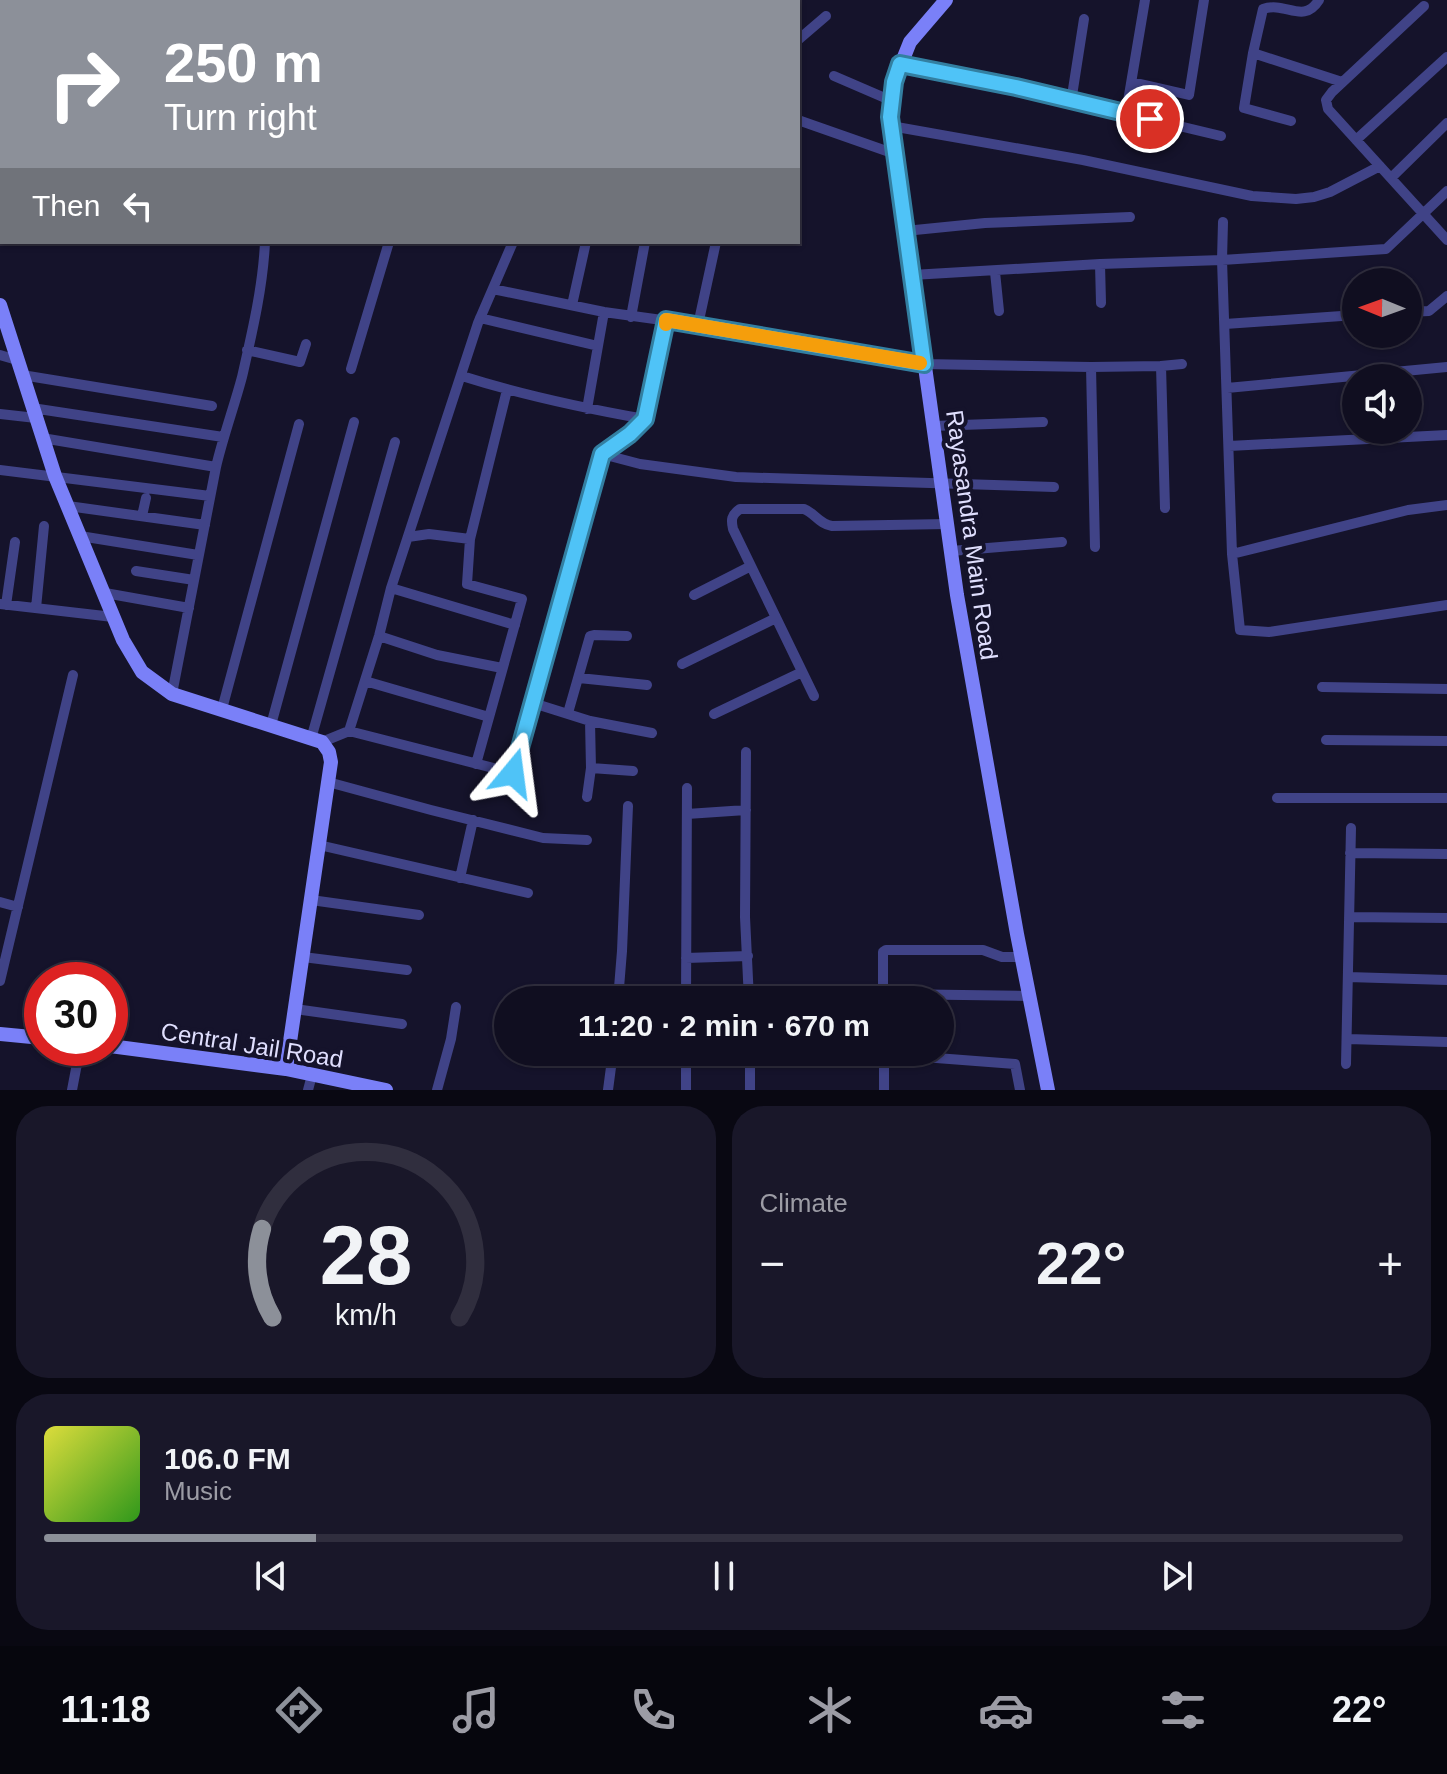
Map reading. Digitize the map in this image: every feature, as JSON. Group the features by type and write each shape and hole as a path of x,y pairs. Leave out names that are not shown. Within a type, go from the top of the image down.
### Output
{"street":[{"name":"Rayasandra Main Road","path":"946,0 910,42 894,82 890,117 971,683 1048,1090"},
{"path":"1126,113 1145,0"},
{"path":"1132,82 1189,95 1204,0"},
{"path":"1291,121 1244,108 1262,4 1304,13 1312,10 1319,0"},
{"path":"1424,6 1326,100 1328,109 1447,240"},
{"path":"800,38 826,16"},
{"path":"1071,102 1084,19"},
{"path":"1253,53 1342,82"},
{"path":"1356,140 1447,57"},
{"path":"900,64 1016,87 1221,136"},
{"path":"834,76 892,101"},
{"path":"800,121 895,154"},
{"path":"1391,178 1447,123"},
{"path":"891,126 1083,160 1252,196 1314,197 1380,166"},
{"path":"912,275 1386,249 1447,191"},
{"path":"905,231 985,223 1130,217"},
{"path":"1223,222 1232,554 1240,630 1269,632 1447,605"},
{"path":"172,694 216,467 242,378 264,267 265,244"},
{"path":"351,369 388,244"},
{"path":"349,731 391,588 480,318 512,244"},
{"path":"572,305 586,244"},
{"path":"631,317 645,244"},
{"path":"698,325 716,244"},
{"path":"1100,264 1101,303"},
{"path":"995,272 999,311"},
{"path":"493,289 631,317 698,325 924,364 1091,367 1182,364"},
{"path":"1422,311 1429,311 1447,296"},
{"path":"0,305 55,476 123,640 142,672 172,694 317,740 329,752 331,762 286,1069"},
{"path":"587,409 604,312"},
{"path":"1225,324 1342,316"},
{"path":"480,318 598,346"},
{"path":"317,740 349,731 513,773 602,454 645,419 666,320"},
{"path":"247,350 300,362 306,344"},
{"path":"0,355 17,360"},
{"path":"1161,366 1165,508"},
{"path":"1091,367 1095,547"},
{"path":"1227,388 1447,367"},
{"path":"22,375 212,406"},
{"path":"462,376 587,409 645,419"},
{"path":"476,764 522,599 467,584 470,539 507,390"},
{"path":"0,414 34,413 223,437"},
{"path":"271,725 354,422"},
{"path":"933,426 1043,422"},
{"path":"222,709 299,424"},
{"path":"1229,446 1447,435"},
{"path":"42,438 216,467"},
{"path":"317,740 395,442"},
{"path":"602,454 640,464 736,477 1054,487"},
{"path":"0,470 210,496"},
{"path":"142,516 146,498"},
{"path":"1232,554 1408,510 1447,505"},
{"path":"68,506 205,525"},
{"path":"814,696 733,529 733,514 740,509 804,509 823,525 832,526 947,524"},
{"path":"36,608 44,526"},
{"path":"408,537 429,534 470,539"},
{"path":"80,536 198,555"},
{"path":"15,542 3,604 113,617"},
{"path":"951,551 1062,542"},
{"path":"694,595 751,566"},
{"path":"136,571 194,580"},
{"path":"391,588 515,625"},
{"path":"105,593 189,608"},
{"path":"682,664 776,618"},
{"path":"379,636 437,655 502,668"},
{"path":"568,713 590,636 627,636"},
{"path":"714,714 802,672"},
{"path":"0,981 73,675"},
{"path":"579,678 647,685"},
{"path":"365,681 489,717"},
{"path":"1322,687 1447,689"},
{"path":"533,703 590,721 652,733"},
{"path":"587,797 591,768 590,721"},
{"path":"1326,740 1447,741"},
{"path":"746,752 745,917 749,986"},
{"path":"591,768 633,771"},
{"path":"328,782 543,838 587,840"},
{"path":"686,986 687,788"},
{"path":"1277,798 1447,798"},
{"path":"619,986 628,806"},
{"path":"687,814 746,810"},
{"path":"460,878 473,820"},
{"path":"1346,1064 1351,828"},
{"path":"319,845 528,893"},
{"path":"1350,853 1447,854"},
{"path":"311,900 419,915"},
{"path":"0,902 18,907"},
{"path":"1349,917 1447,918"},
{"path":"1022,957 1002,957 983,950 886,950 883,952 883,989 889,994 1030,996"},
{"path":"686,958 748,956"},
{"path":"303,957 407,970"},
{"path":"1348,977 1447,980"},
{"path":"437,1090 456,1007"},
{"path":"295,1009 402,1024"},
{"path":"0,1034 24,1036"},
{"path":"1348,1039 1447,1042"},
{"name":"Central Jail Road","path":"128,1048 286,1069 312,1075 328,1084 386,1090"},
{"path":"884,1090 884,1054 1015,1064 1020,1090"},
{"path":"72,1090 77,1066"},
{"path":"608,1090 611,1066"},
{"path":"686,1066 686,1090"},
{"path":"750,1066 750,1090"},
{"path":"308,1090 312,1075"}],"slow traffic":[{"path":"666,324 666,320 920,363"}],"route":[{"path":"513,773 602,454 645,419 666,320 924,364 890,117 894,82 900,64 1016,87 1150,119"}]}
